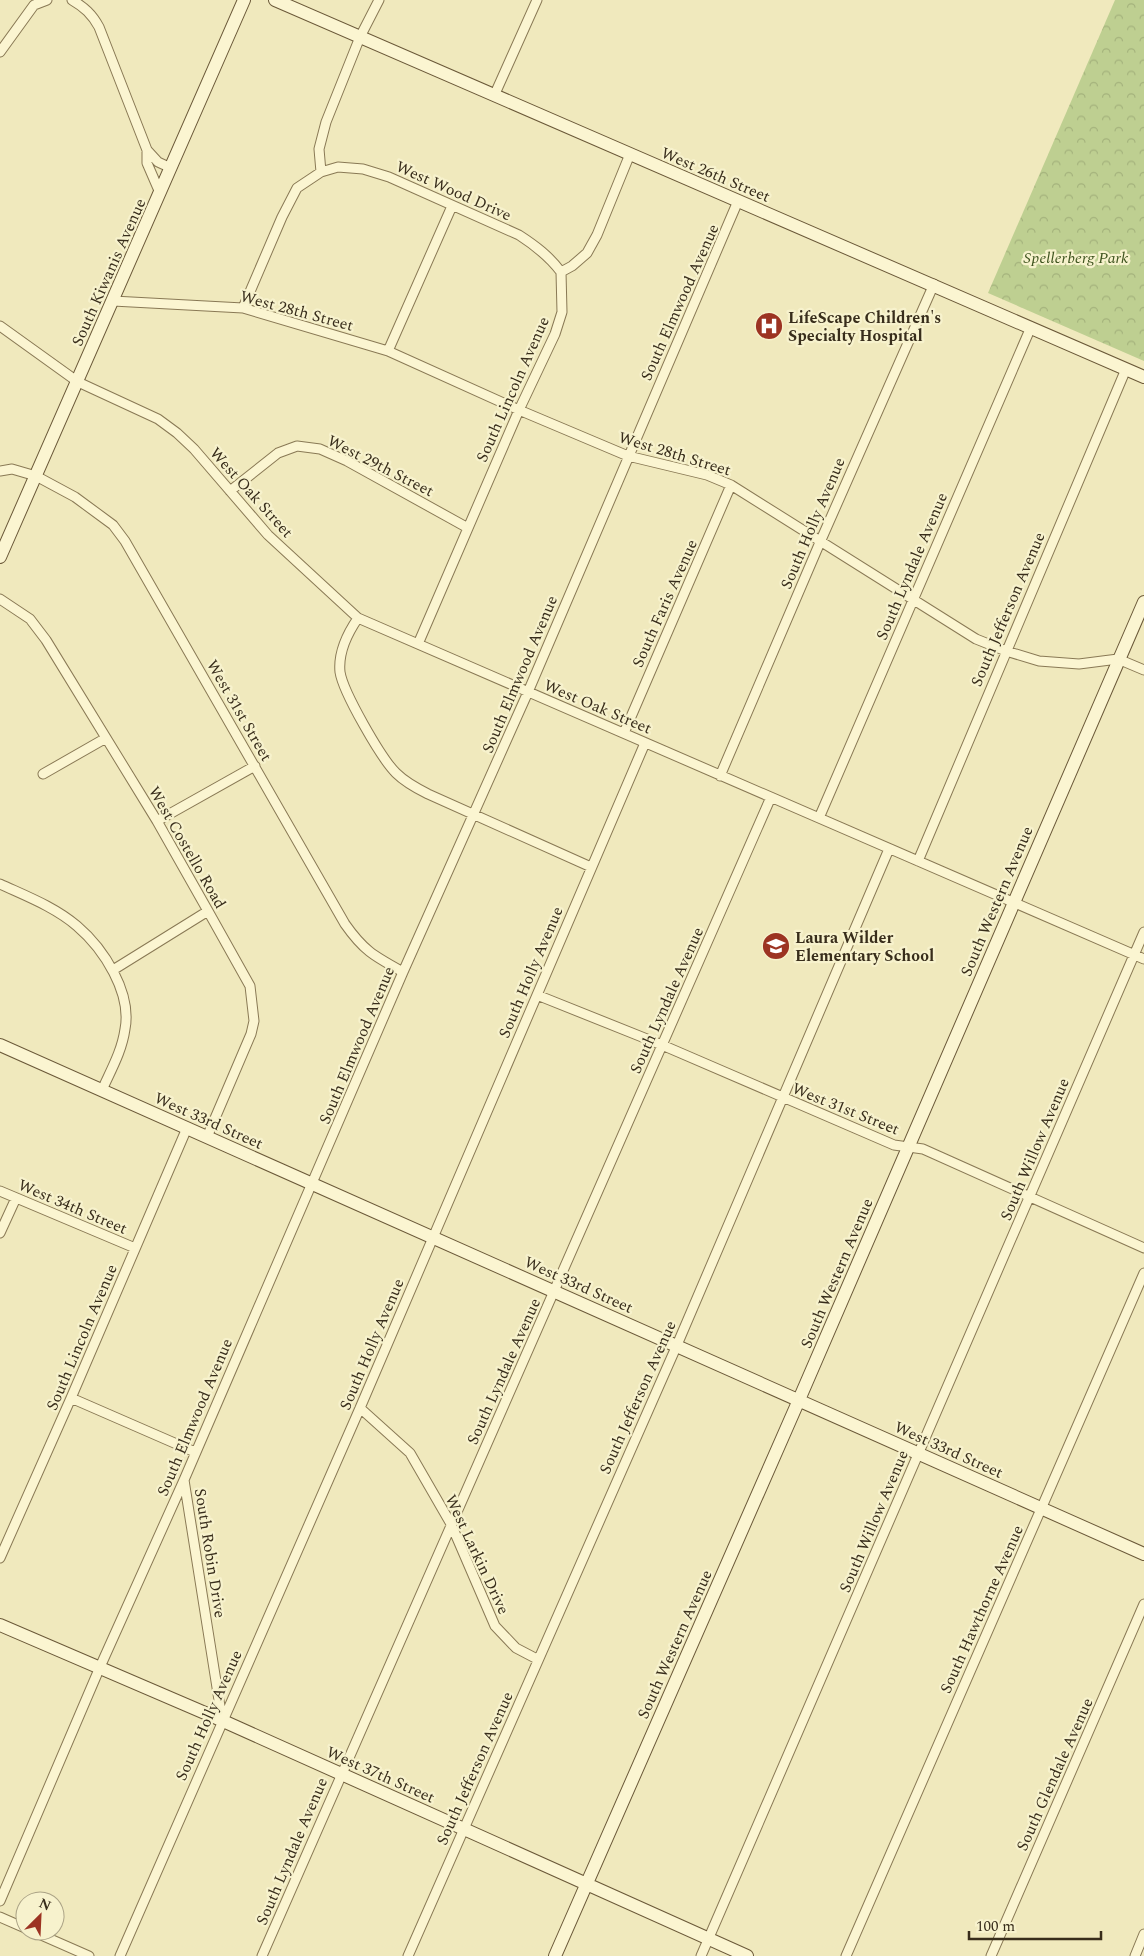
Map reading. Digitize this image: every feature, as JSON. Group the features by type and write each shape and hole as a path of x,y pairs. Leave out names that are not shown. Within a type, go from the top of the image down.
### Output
{"street":[{"path":"0,52 31,3 47,0"},
{"path":"72,0 82,6 99,27 147,150 158,162 171,168"},
{"name":"South Kiwanis Avenue","path":"0,557 244,0"},
{"name":"West 26th Street","path":"275,0 934,284 1144,377"},
{"path":"242,308 282,216 297,188 321,172 319,149 326,122 360,37 379,0"},
{"path":"494,96 537,0"},
{"path":"147,150 147,163 160,193"},
{"path":"561,272 572,266 587,253 597,235 630,154"},
{"name":"West Wood Drive","path":"321,172 338,167 363,169 389,177 519,235 538,247 552,260 561,272"},
{"name":"South Elmwood Avenue","path":"0,1900 403,972 528,692 738,201"},
{"path":"388,351 452,206"},
{"name":"South Lincoln Avenue","path":"418,644 519,410 555,334 562,312 561,272"},
{"name":"South Holly Avenue","path":"720,776 821,540 934,284"},
{"name":"West 28th Street","path":"113,301 242,308 388,351 519,410 628,456 707,475 732,485 976,639 1006,651 1040,661 1079,664 1118,660 1144,670"},
{"name":"West Oak Street","path":"0,326 78,382 158,419 194,449 268,535 358,618 1144,959"},
{"name":"South Lyndale Avenue","path":"820,818 1031,327"},
{"name":"South Jefferson Avenue","path":"918,861 1126,369"},
{"name":"West 29th Street","path":"230,491 278,453 297,446 320,449 347,461 468,528"},
{"name":"West 31st Street","path":"0,471 12,469 36,476 75,497 113,525 125,541 345,924 356,940 369,953 403,972"},
{"name":"South Faris Avenue","path":"624,734 732,485"},
{"name":"West Costello Road","path":"0,599 30,620 46,640 157,821 250,986 254,1021 251,1034 208,1137"},
{"name":"South Western Avenue","path":"554,1956 799,1399 1144,602"},
{"path":"358,618 343,645 340,672 345,690 385,761 407,783 591,867"},
{"path":"43,774 106,738"},
{"name":"South Holly Avenue","path":"120,1956 360,1408 645,743"},
{"path":"157,821 255,766"},
{"name":"South Lyndale Avenue","path":"262,1956 451,1524 556,1291 771,797"},
{"name":"South Jefferson Avenue","path":"408,1956 677,1345 890,849"},
{"path":"0,884 48,906 78,926 95,944 113,970 125,1000 126,1028 122,1046 102,1090"},
{"path":"113,970 208,911"},
{"name":"South Willow Avenue","path":"701,1956 1144,932"},
{"name":"West 31st Street","path":"537,995 894,1145 923,1149 1144,1248"},
{"name":"West 33rd Street","path":"0,1045 1144,1554"},
{"name":"South Lincoln Avenue","path":"0,1558 187,1128"},
{"name":"West 34th Street","path":"0,1191 135,1248"},
{"path":"0,1233 16,1198"},
{"name":"South Hawthorne Avenue","path":"846,1956 1144,1273"},
{"path":"71,1398 195,1452"},
{"name":"West Larkin Drive","path":"360,1408 410,1453 451,1524 495,1626 516,1648 538,1659"},
{"name":"South Robin Drive","path":"184,1480 222,1721"},
{"name":"South Glendale Avenue","path":"990,1956 1144,1604"},
{"name":"West 37th Street","path":"0,1625 222,1721 747,1956"},
{"path":"0,1917 15,1924"},
{"path":"1134,1956 1144,1934"},
{"path":"55,1941 89,1956"}],"green space":[{"name":"Spellerberg Park","path":"1115,0 1144,0 1144,361 988,293"}],"place":[{"name":"LifeScape Children's Specialty Hospital","path":"769,326"},
{"name":"Laura Wilder Elementary School","path":"776,946"}]}
